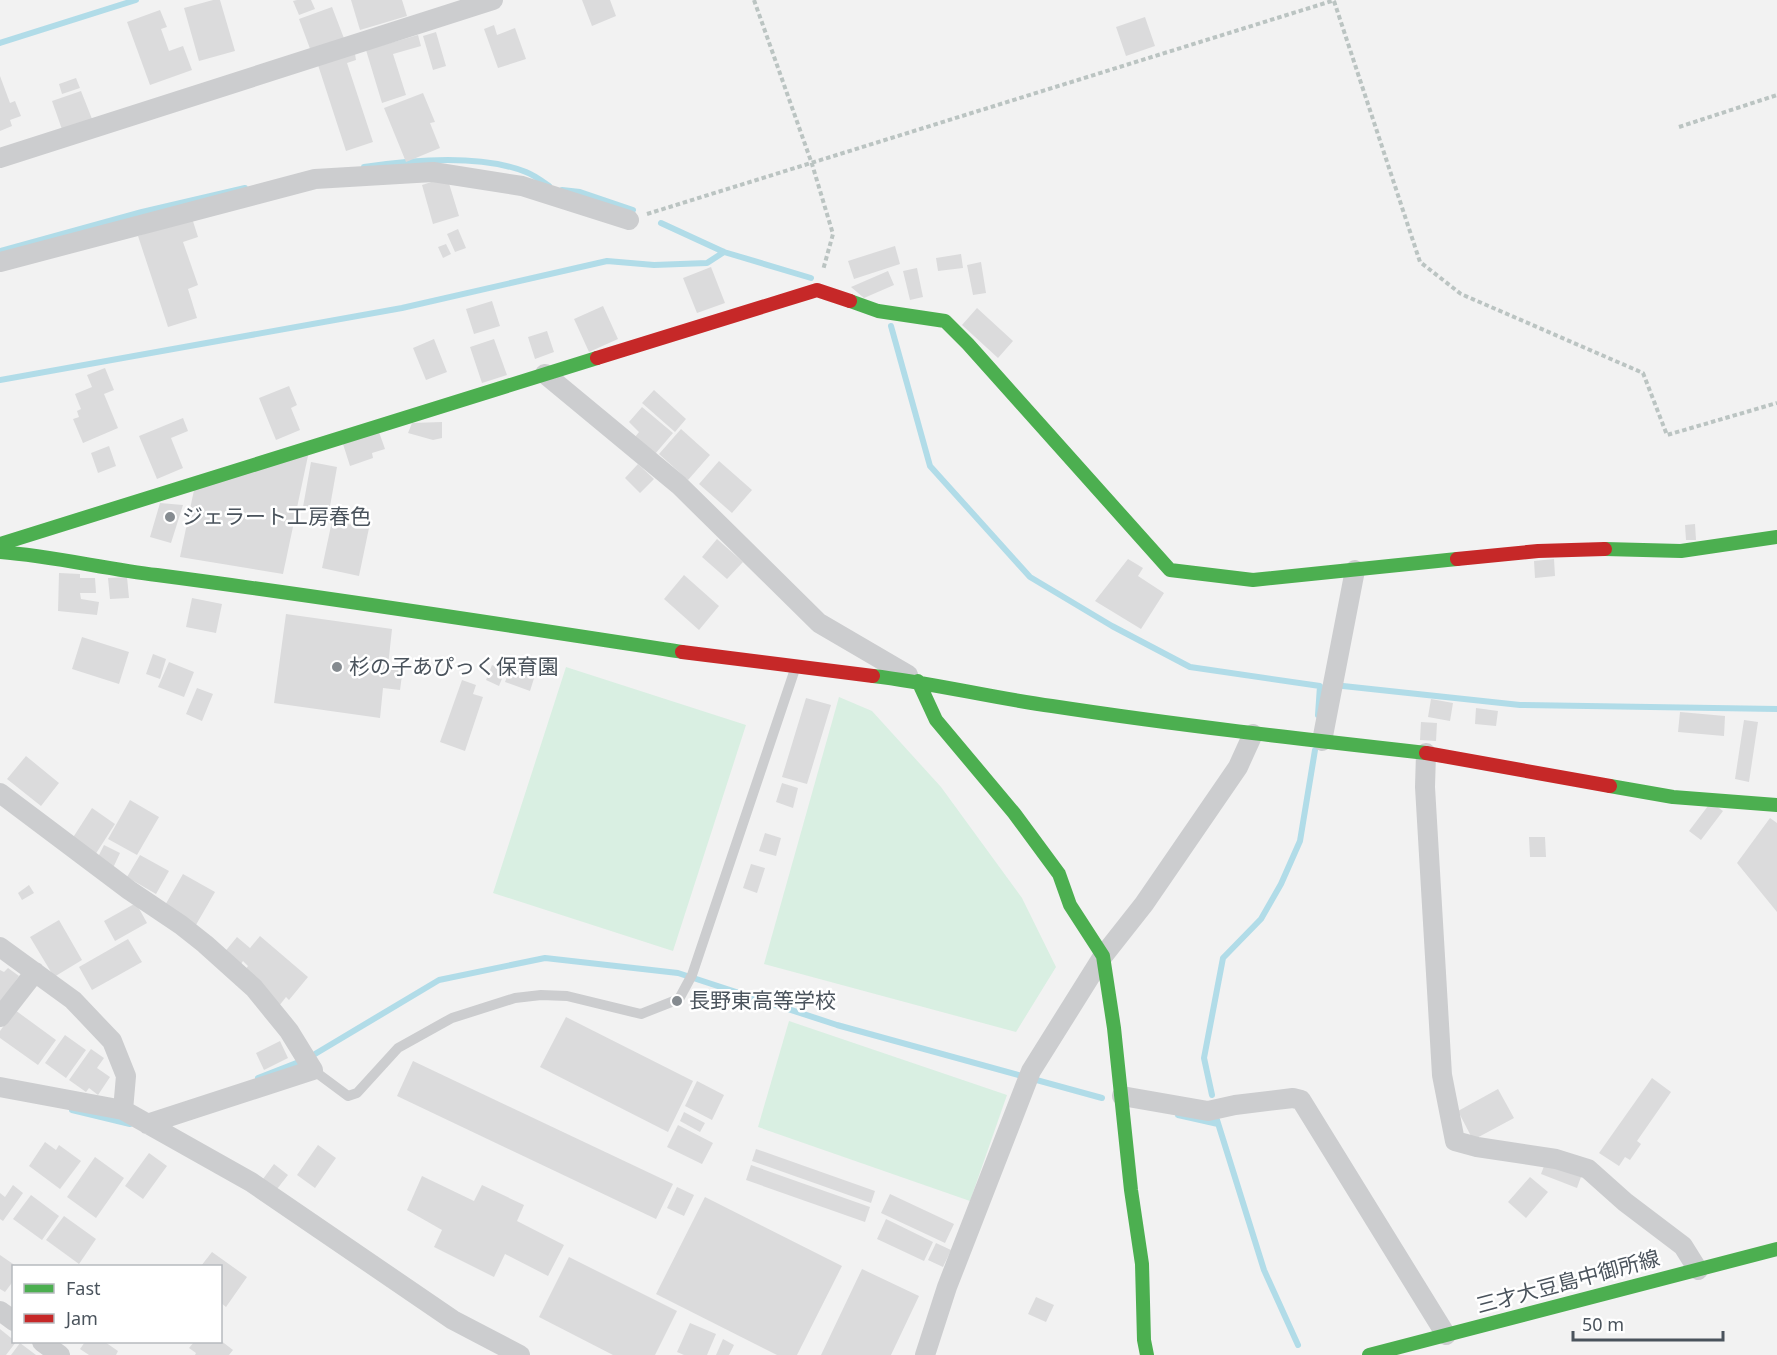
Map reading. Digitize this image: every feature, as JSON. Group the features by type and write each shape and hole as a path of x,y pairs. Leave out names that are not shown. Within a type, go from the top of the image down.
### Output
{"street":[{"path":"0,158 493,0"},
{"path":"0,262 315,179 434,172 522,186 629,220"},
{"path":"0,544 817,290 878,311 945,321 1170,570 1253,580 1539,551 1621,549 1681,551 1777,537"},
{"path":"545,374 679,485 819,623 918,681 936,720 1014,813 1059,874 1070,905 1103,956 1142,1264 1144,1340 1147,1355"},
{"path":"0,552 300,594 703,655 918,681 1049,706 1253,734 1426,753 1673,797 1777,805"},
{"path":"1322,741 1355,570"},
{"path":"925,1355 947,1287 1029,1077 1103,956 1144,904 1208,813 1238,767 1253,734"},
{"path":"1426,753 1425,787 1442,1074 1455,1141 1477,1147 1556,1159 1588,1169 1625,1202 1683,1246 1698,1270"},
{"path":"0,793 129,890 182,925 221,959 261,997 289,1031 313,1070 147,1124"},
{"path":"0,947 73,1000 112,1041 126,1076 123,1110"},
{"path":"0,1017 35,972"},
{"path":"0,1086 123,1110 251,1182 453,1320 520,1355"},
{"path":"1122,1096 1208,1111 1235,1105 1293,1098 1301,1100 1446,1335"},
{"name":"三才大豆島中御所線","path":"1369,1355 1777,1249"},
{"path":"45,1343 60,1355"}],"lane":[{"path":"313,1070 348,1096 357,1093 398,1048 452,1018 515,998 541,995 567,996 642,1014 679,999 691,979 795,667"}],"path":[{"path":"754,0 812,164 833,234 817,290"},
{"path":"629,220 1334,0 1420,262 1461,294 1643,373 1667,435 1777,403"},
{"path":"1679,127 1777,96"}],"green space":[{"path":"566,667 746,725 673,951 493,893"},
{"path":"839,697 872,711 941,787 1022,898 1056,967 1016,1032 764,964"},
{"path":"789,1021 1007,1095 970,1201 758,1127"}],"building":[{"path":"220,0 235,51 199,61 184,8"},
{"path":"311,0 315,9 299,15 293,1"},
{"path":"351,0 402,0 407,16 360,30"},
{"path":"582,0 610,0 616,16 592,26"},
{"path":"332,7 345,41 312,54 299,19"},
{"path":"160,10 167,27 161,29 169,51 183,46 192,70 150,85 127,22"},
{"path":"1145,17 1155,46 1126,56 1116,27"},
{"path":"494,25 497,35 515,28 526,59 498,68 484,29"},
{"path":"436,32 446,66 433,70 423,36"},
{"path":"418,35 421,46 393,54 406,95 382,103 366,50"},
{"path":"355,54 356,60 347,63 373,142 346,151 318,65"},
{"path":"0,76 10,103 15,101 21,116 10,120 12,126 0,131"},
{"path":"76,78 80,88 62,94 59,84"},
{"path":"81,91 94,124 64,135 52,101"},
{"path":"423,93 435,122 430,123 440,148 406,162 384,108"},
{"path":"447,177 459,216 433,224 422,185"},
{"path":"192,218 198,237 183,242 198,285 188,289 197,318 168,327 138,236"},
{"path":"458,229 466,248 455,252 447,234"},
{"path":"446,244 451,254 443,258 438,247"},
{"path":"895,246 900,264 854,279 848,261"},
{"path":"961,254 963,268 938,271 936,258"},
{"path":"981,262 986,293 973,295 967,265"},
{"path":"711,267 725,303 697,313 683,278"},
{"path":"917,268 923,297 910,300 903,271"},
{"path":"888,271 894,285 864,298 851,287"},
{"path":"492,301 500,326 474,334 466,309"},
{"path":"603,306 618,339 589,352 574,319"},
{"path":"977,308 1013,341 998,358 962,325"},
{"path":"547,331 554,352 535,359 528,337"},
{"path":"434,339 447,372 426,380 413,348"},
{"path":"494,339 507,375 482,383 470,347"},
{"path":"105,368 114,390 104,394 118,428 83,443 73,419 79,417 77,411 81,409 75,394 92,387 87,375"},
{"path":"289,386 297,405 291,408 300,430 276,440 259,398"},
{"path":"654,390 686,419 675,432 642,403"},
{"path":"642,407 673,433 655,454 635,437 639,432 629,422"},
{"path":"183,418 188,431 171,438 183,468 157,479 139,436"},
{"path":"442,422 442,438 433,440 408,433 412,423"},
{"path":"681,429 710,455 688,480 659,454"},
{"path":"379,432 385,449 372,453 373,458 350,466 343,444"},
{"path":"109,446 116,466 98,473 91,453"},
{"path":"309,451 283,574 180,557 194,490"},
{"path":"719,461 752,490 732,513 699,484"},
{"path":"311,462 337,467 329,512 303,507"},
{"path":"638,464 654,479 640,493 625,478"},
{"path":"160,503 183,505 171,543 150,537"},
{"path":"332,521 369,528 359,576 322,568"},
{"path":"1695,524 1696,540 1686,540 1685,525"},
{"path":"717,539 743,562 727,579 702,557"},
{"path":"1128,559 1143,568 1138,576 1164,593 1141,629 1095,601"},
{"path":"1554,559 1555,576 1535,578 1534,561"},
{"path":"59,573 80,574 80,578 95,578 96,593 80,593 81,599 99,602 97,615 58,611"},
{"path":"684,575 719,606 699,630 664,599"},
{"path":"127,577 129,598 110,599 108,578"},
{"path":"192,598 222,604 216,633 186,627"},
{"name":"杉の子あぴっく保育園","path":"286,614 392,629 388,666 403,668 400,690 383,688 380,718 274,703"},
{"path":"82,637 129,652 119,684 72,669"},
{"path":"153,654 166,659 160,679 146,674"},
{"path":"169,662 194,672 184,697 158,687"},
{"path":"512,664 536,672 530,691 505,682"},
{"path":"492,665 505,671 499,686 486,680"},
{"path":"462,680 476,685 473,694 483,697 465,751 440,742"},
{"path":"197,688 213,694 202,721 186,714"},
{"path":"806,698 831,705 807,784 782,777"},
{"path":"1431,699 1453,703 1450,721 1428,717"},
{"path":"1476,708 1498,711 1496,726 1475,724"},
{"path":"1680,712 1725,716 1724,736 1678,732"},
{"path":"1744,720 1758,722 1749,782 1735,779"},
{"path":"1421,722 1437,723 1436,741 1420,740"},
{"path":"26,756 59,783 41,806 7,779"},
{"path":"782,783 798,788 793,808 776,802"},
{"path":"130,800 159,817 137,855 108,839"},
{"path":"1711,802 1723,811 1701,840 1689,831"},
{"path":"92,808 115,824 95,855 72,839"},
{"path":"1770,818 1777,823 1777,912 1737,863"},
{"path":"765,833 781,838 776,856 759,851"},
{"path":"1529,837 1545,837 1546,857 1530,857"},
{"path":"104,845 120,853 113,868 97,859"},
{"path":"140,855 169,871 156,894 127,877"},
{"path":"751,864 765,868 757,893 743,888"},
{"path":"183,874 215,892 193,930 164,907"},
{"path":"29,885 34,893 22,900 18,893"},
{"path":"136,903 147,923 115,941 104,921"},
{"path":"59,920 82,960 54,977 30,937"},
{"path":"260,936 308,977 289,1000 286,997 279,1006 245,970 248,966 243,961 239,967 223,954 237,937 250,948"},
{"path":"128,939 142,962 92,990 79,967"},
{"path":"8,968 19,976 0,1003 0,970 4,972"},
{"path":"15,1010 56,1040 38,1065 0,1038 0,1031"},
{"path":"566,1017 693,1081 668,1132 540,1067"},
{"path":"65,1035 86,1050 66,1078 45,1063"},
{"path":"280,1041 288,1058 264,1070 256,1053"},
{"path":"91,1049 104,1058 97,1068 110,1077 98,1095 89,1088 86,1092 69,1080"},
{"path":"413,1061 673,1184 656,1219 397,1096"},
{"path":"1652,1078 1671,1092 1637,1141 1641,1144 1630,1160 1625,1157 1619,1166 1599,1153"},
{"path":"697,1081 724,1095 712,1120 685,1106"},
{"path":"1498,1089 1514,1118 1473,1140 1458,1111"},
{"path":"684,1112 705,1123 700,1132 680,1121"},
{"path":"678,1125 713,1143 702,1164 667,1147"},
{"path":"45,1142 56,1150 59,1145 81,1161 60,1189 29,1166"},
{"path":"318,1145 336,1158 315,1188 297,1175"},
{"path":"756,1149 875,1191 871,1203 752,1161"},
{"path":"149,1153 167,1166 143,1199 125,1186"},
{"path":"95,1157 124,1178 96,1218 67,1197"},
{"path":"1546,1161 1582,1174 1577,1188 1541,1174"},
{"path":"274,1164 288,1175 277,1189 263,1179"},
{"path":"751,1165 870,1207 865,1222 746,1180"},
{"path":"422,1176 474,1201 482,1185 524,1205 517,1221 564,1245 548,1276 505,1254 494,1277 434,1247 442,1230 407,1210"},
{"path":"1530,1177 1548,1192 1526,1218 1508,1202"},
{"path":"13,1185 23,1193 3,1221 0,1219 0,1193 5,1197"},
{"path":"677,1187 694,1195 684,1216 667,1208"},
{"path":"890,1194 954,1224 945,1243 881,1213"},
{"path":"31,1195 59,1216 42,1240 13,1219"},
{"path":"705,1197 842,1266 797,1355 777,1355 656,1294"},
{"path":"64,1216 96,1239 79,1264 46,1240"},
{"path":"886,1219 933,1242 924,1261 877,1239"},
{"path":"936,1243 951,1250 943,1267 928,1260"},
{"path":"212,1252 247,1277 226,1307 222,1304 222,1265 202,1265"},
{"path":"0,1255 15,1265 12,1265 12,1283 5,1292 0,1289"},
{"path":"569,1257 677,1311 655,1355 613,1355 539,1317"},
{"path":"862,1269 919,1296 891,1355 821,1355"},
{"path":"1036,1297 1054,1305 1046,1322 1028,1314"},
{"path":"690,1323 716,1334 707,1355 684,1355 677,1352"},
{"path":"0,1329 12,1339 12,1343 15,1343 6,1355 0,1355"},
{"path":"723,1339 734,1345 729,1355 716,1355"},
{"path":"222,1342 233,1350 229,1355 195,1355 196,1353 189,1348 193,1343"},
{"path":"20,1343 36,1355 11,1355"},
{"path":"84,1343 106,1343 118,1351 116,1355 89,1355 80,1349"}],"waterway":[{"path":"0,43 136,0"},
{"path":"364,167 446,160 488,163 526,172 549,186"},
{"path":"0,251 142,212 245,188"},
{"path":"562,190 580,192 633,210"},
{"path":"661,223 724,252 811,278"},
{"path":"0,380 402,308 607,261 654,265 707,263 724,252"},
{"path":"891,326 930,466 1030,577 1112,626 1190,667 1320,686 1318,715"},
{"path":"1343,686 1520,705 1777,709"},
{"path":"1212,1095 1204,1058 1223,958 1261,919 1281,884 1300,841 1315,750"},
{"path":"315,1054 439,980 545,958 678,973 837,1025 1102,1098"},
{"path":"258,1078 299,1062"},
{"path":"72,1110 130,1124"},
{"path":"1178,1115 1218,1124"},
{"path":"1217,1120 1264,1270 1298,1345"}],"traffic: fast":[{"path":"850,301 878,311 945,321 1170,570 1253,580 1457,559"},
{"path":"0,544 597,358"},
{"path":"1605,549 1681,551 1777,537"},
{"path":"0,552 354,602 682,652"},
{"path":"873,676 1099,713 1426,753"},
{"path":"918,681 936,720 1014,813 1059,874 1070,905 1103,956 1114,1028 1131,1190 1142,1264 1144,1340 1147,1355"},
{"path":"1610,786 1673,797 1777,805"},
{"path":"1369,1355 1777,1249"}],"traffic: jam":[{"path":"597,358 817,290 850,301"},
{"path":"1457,559 1538,551 1605,549"},
{"path":"682,652 873,676"},
{"path":"1426,753 1610,786"}],"place":[{"name":"ジェラート工房春色","path":"170,517"},
{"name":"杉の子あぴっく保育園","path":"337,667"},
{"name":"長野東高等学校","path":"677,1001"}]}
